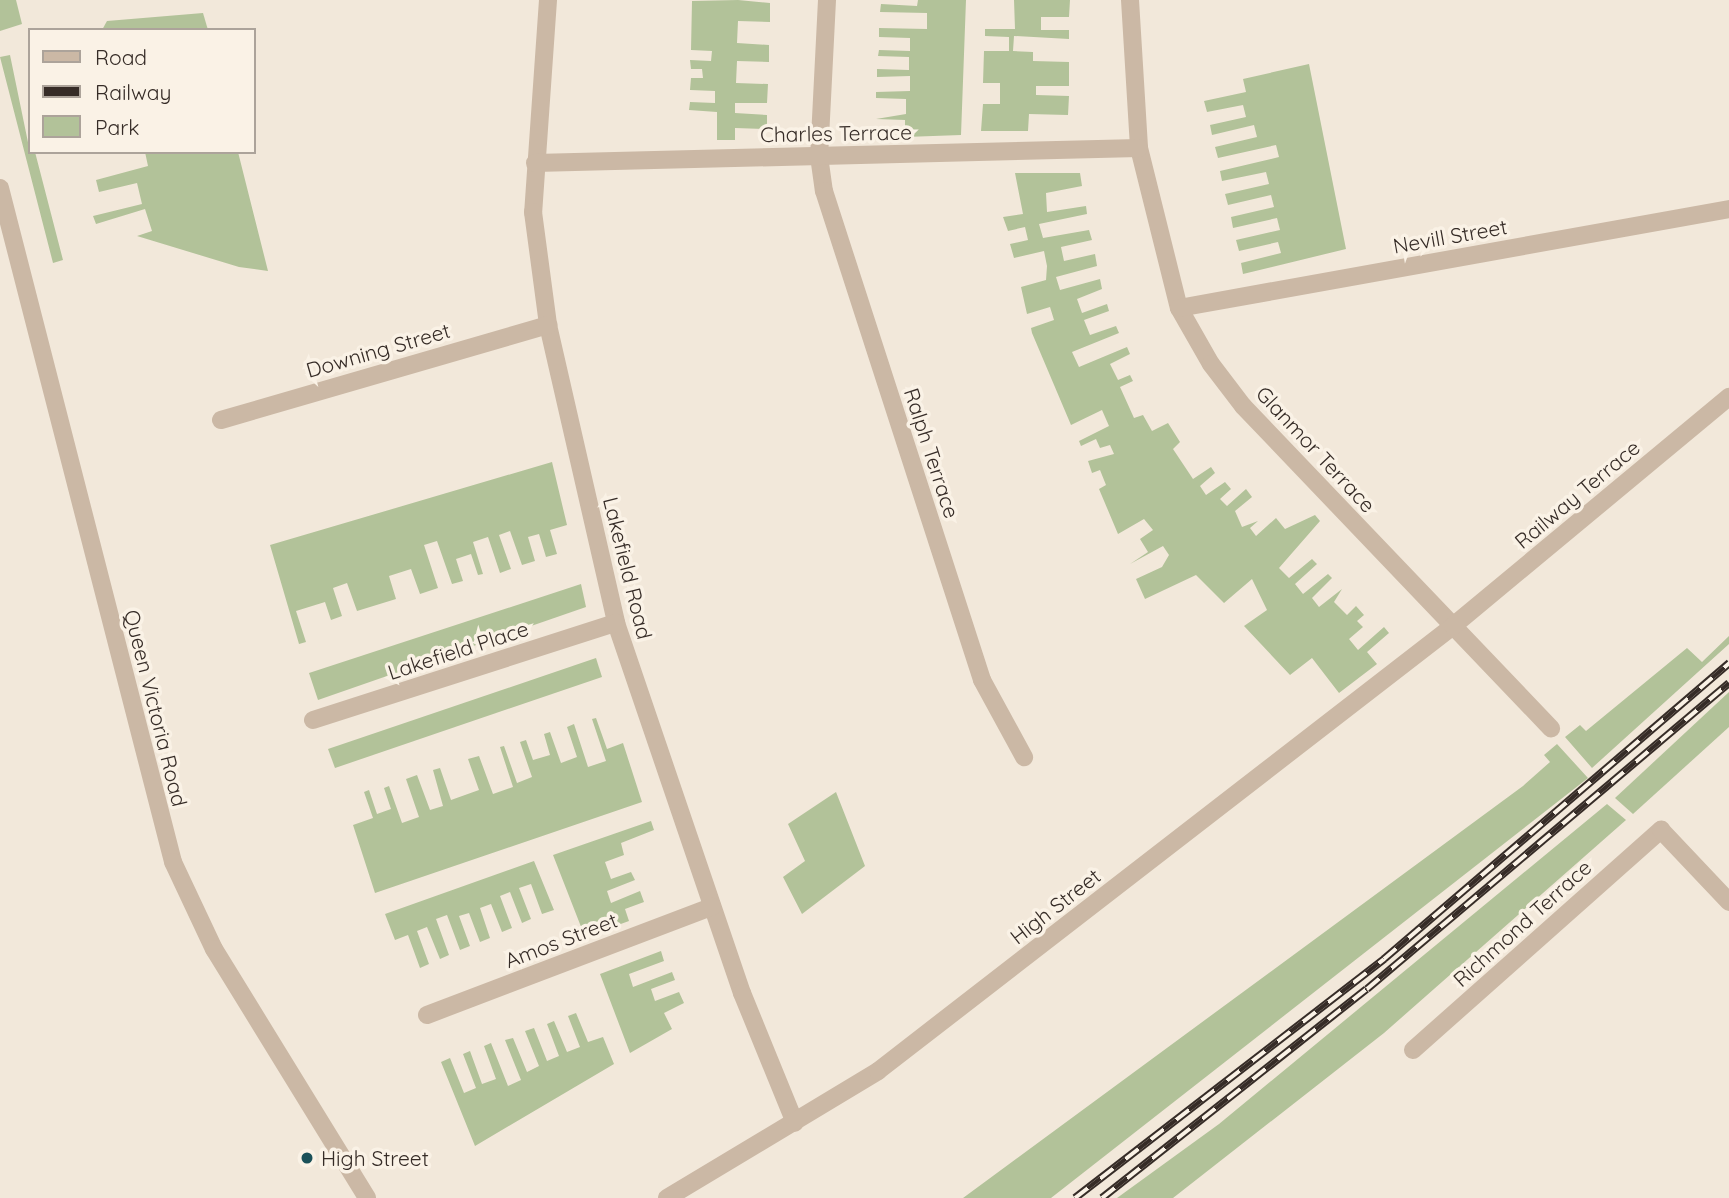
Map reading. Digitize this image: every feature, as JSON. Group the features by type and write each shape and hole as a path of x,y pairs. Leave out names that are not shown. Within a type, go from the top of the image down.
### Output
{"street":[{"name":"Lakefield Road","path":"548,0 533,212 548,325 616,623 712,907 795,1123"},
{"name":"Ralph Terrace","path":"827,0 820,156 824,191 982,680 1024,757"},
{"name":"Glanmor Terrace","path":"1130,0 1139,148 1179,308 1243,405 1551,728"},
{"name":"Charles Terrace","path":"535,163 1139,148"},
{"name":"Queen Victoria Road","path":"1,195 173,862 214,949 367,1198"},
{"name":"Nevill Street","path":"1179,308 1729,209"},
{"name":"Downing Street","path":"221,420 548,325"},
{"name":"Railway Terrace","path":"1453,626 1729,397"},
{"name":"Lakefield Place","path":"313,720 616,623"},
{"name":"High Street","path":"667,1198 878,1071 1453,626"},
{"name":"Richmond Terrace","path":"1413,1050 1661,831 1729,902"},
{"name":"Amos Street","path":"427,1015 712,907"}],"green space":[{"path":"0,0 16,0 22,24 0,31"},
{"path":"738,0 770,3 770,22 738,21 737,43 769,45 769,62 737,61 736,83 768,84 767,103 735,103 735,113 767,115 767,129 735,128 735,140 717,140 717,112 689,110 690,102 715,103 715,91 690,90 691,78 703,78 702,69 691,69 690,60 711,61 712,51 691,50 692,1"},
{"path":"918,0 966,0 961,135 905,137 905,120 876,119 906,114 906,99 876,98 876,92 910,91 910,76 877,77 877,69 909,70 909,57 878,56 879,50 910,51 910,38 879,37 879,28 927,29 927,13 880,12 881,4 917,6"},
{"path":"1014,0 1070,0 1069,17 1041,17 1041,30 1069,30 1069,39 1014,36 1013,51 1033,52 1033,61 1069,62 1069,86 1036,86 1036,95 1069,96 1068,115 1029,114 1028,131 981,131 983,104 1000,104 1000,83 983,83 984,51 1009,51 1009,37 985,36 985,29 1015,29"},
{"path":"203,13 207,28 103,28 107,21"},
{"path":"10,55 28,154 36,154 63,260 53,263 0,57"},
{"path":"1309,64 1346,249 1243,274 1241,263 1281,253 1278,242 1239,251 1236,240 1280,230 1277,218 1233,228 1231,217 1274,207 1271,195 1228,205 1225,194 1269,184 1266,172 1222,181 1220,171 1279,157 1276,145 1218,158 1215,147 1257,137 1254,125 1212,135 1210,125 1246,117 1243,105 1207,112 1204,101 1246,92 1243,79"},
{"path":"145,154 239,154 268,271 239,267 137,236 152,231 145,209 96,224 93,216 142,204 137,183 99,192 96,180 148,166"},
{"path":"1015,173 1080,173 1082,186 1046,193 1047,212 1086,206 1087,214 1039,224 1043,238 1089,230 1092,240 1061,247 1064,261 1095,254 1097,266 1056,277 1060,290 1100,279 1102,289 1077,299 1082,313 1107,304 1109,311 1084,320 1090,335 1116,326 1119,333 1072,352 1079,367 1127,347 1130,354 1110,364 1118,380 1130,375 1133,381 1120,387 1134,418 1143,415 1152,431 1168,423 1180,442 1173,449 1193,479 1211,467 1215,473 1200,486 1206,495 1225,482 1231,489 1220,499 1227,506 1246,489 1252,497 1235,511 1242,527 1258,521 1250,528 1256,536 1276,518 1285,529 1315,515 1320,521 1279,568 1289,578 1312,559 1317,564 1295,584 1303,594 1328,574 1332,578 1312,598 1319,607 1342,589 1334,602 1347,615 1356,606 1364,615 1357,621 1363,627 1349,639 1358,650 1384,627 1389,633 1367,652 1377,664 1339,693 1312,658 1290,675 1244,626 1267,610 1252,579 1224,603 1196,575 1145,599 1136,579 1162,567 1169,555 1163,546 1130,564 1148,552 1140,539 1153,530 1144,519 1118,534 1099,489 1106,485 1100,470 1092,473 1088,461 1114,454 1110,445 1100,448 1096,439 1081,446 1079,441 1109,426 1102,410 1071,425 1032,333 1031,328 1054,320 1050,307 1027,314 1021,287 1046,280 1047,266 1044,251 1014,258 1010,244 1028,240 1025,227 1008,231 1003,217 1023,214"},
{"path":"552,462 567,525 550,530 557,554 546,557 539,534 528,537 535,561 522,565 510,531 499,535 511,569 500,573 488,537 473,542 483,574 478,575 471,554 456,559 463,581 452,584 437,541 424,545 438,588 420,594 411,569 389,576 396,599 357,611 347,583 333,588 342,616 331,620 325,602 296,611 306,642 299,644 270,545"},
{"path":"581,584 586,607 318,700 309,673"},
{"path":"1729,636 1729,644 1592,768 1565,737 1580,725 1586,731 1687,648 1702,662"},
{"path":"596,658 602,677 335,768 328,749"},
{"path":"1729,692 1729,727 1633,814 1615,798"},
{"path":"596,718 607,749 623,743 642,802 375,893 353,825 373,818 364,792 369,790 377,814 391,809 384,788 389,786 402,823 419,817 406,779 417,775 430,810 443,806 433,770 440,768 451,800 479,790 468,759 479,756 493,794 513,787 500,747 504,746 517,783 532,777 520,742 526,740 533,760 550,755 544,734 550,732 561,763 577,757 567,727 574,724 588,767 606,761 592,719"},
{"path":"1557,744 1588,778 1051,1198 963,1198 1523,786 1550,762 1544,755"},
{"path":"836,792 865,866 802,914 783,877 805,861 788,824"},
{"path":"1607,804 1626,820 1384,1033 1173,1198 1117,1198 1219,1124"},
{"path":"651,821 654,830 621,843 624,855 605,862 611,879 631,872 635,880 607,891 611,903 640,891 644,902 625,909 629,921 585,937 553,855"},
{"path":"534,861 554,910 542,914 531,884 519,888 531,919 522,923 510,892 500,896 512,928 502,932 491,904 480,908 490,938 480,942 469,913 459,916 470,946 460,950 447,915 436,919 449,955 440,959 427,927 417,931 429,964 420,968 408,935 395,940 385,914"},
{"path":"661,951 664,961 629,974 633,987 672,972 675,980 651,989 655,1001 679,992 684,1003 664,1013 672,1029 630,1053 600,974"},
{"path":"576,1013 588,1042 603,1037 614,1064 475,1146 441,1062 450,1058 464,1093 476,1088 463,1054 470,1051 482,1084 496,1079 484,1046 491,1043 508,1086 521,1080 505,1040 513,1038 527,1072 539,1066 525,1031 534,1028 547,1061 559,1056 547,1024 554,1021 567,1052 580,1047 568,1016"}],"railway":[{"path":"1075,1198 1384,959 1729,663"},
{"path":"1102,1198 1367,989 1729,683"}],"place":[{"name":"High Street","path":"307,1158"}]}
